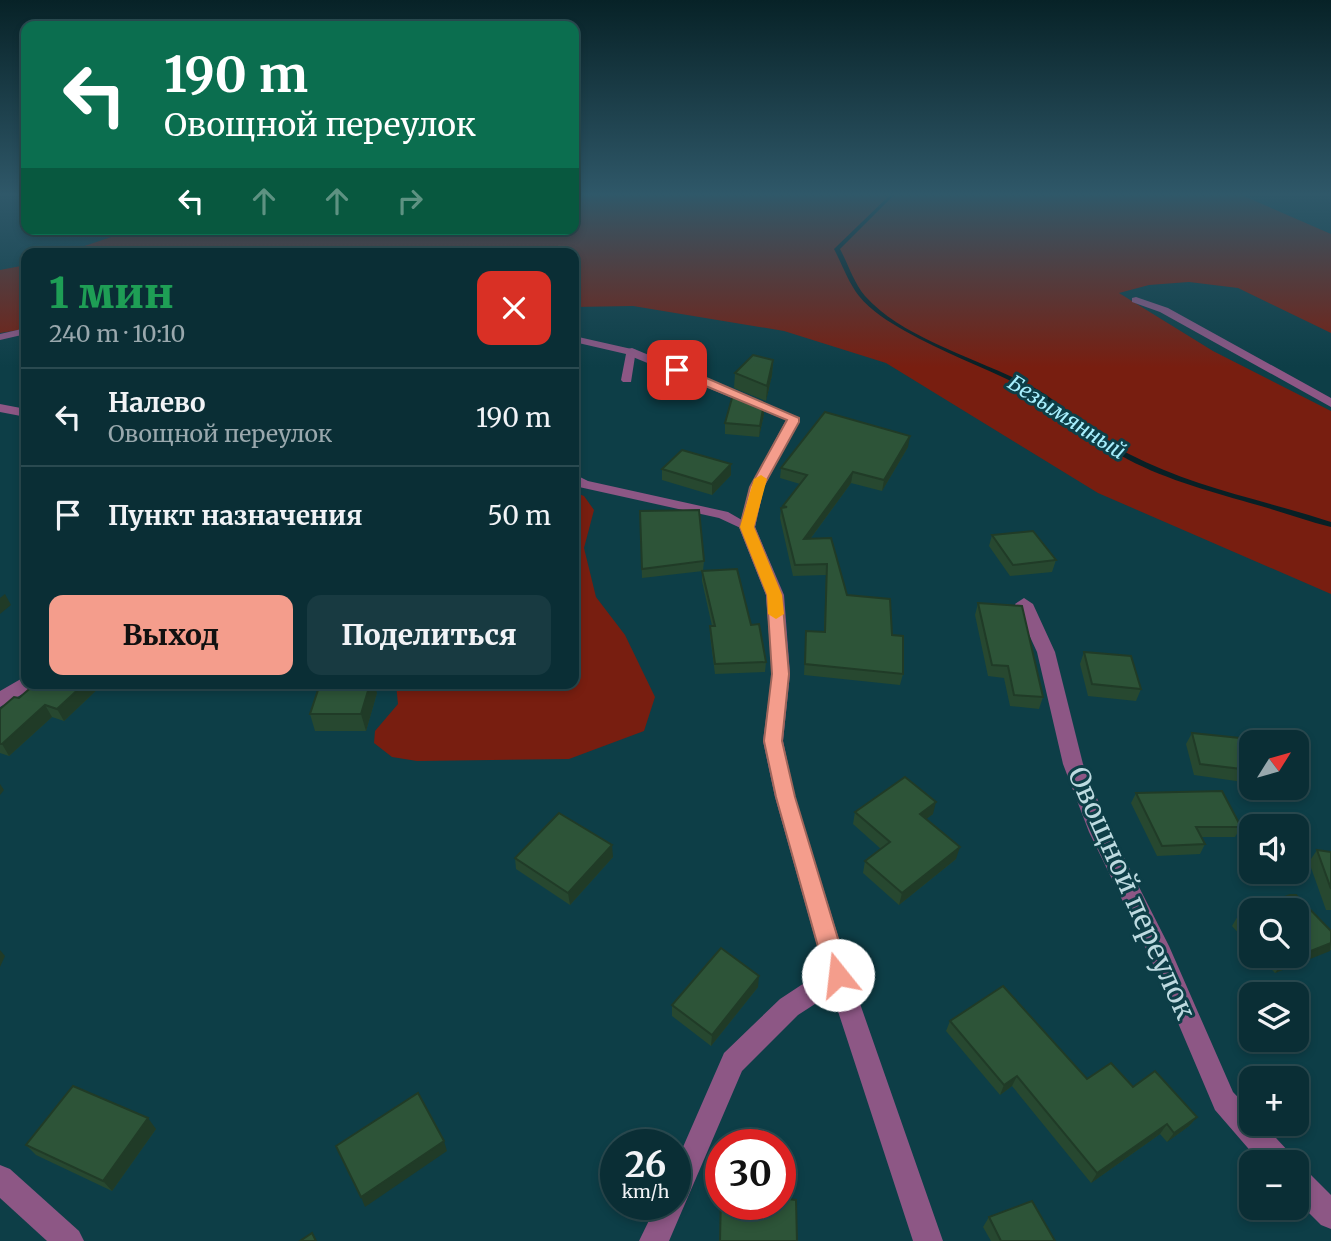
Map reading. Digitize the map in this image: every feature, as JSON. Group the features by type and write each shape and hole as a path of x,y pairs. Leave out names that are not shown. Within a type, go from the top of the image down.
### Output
{"street":[{"path":"632,352 793,418 757,487 747,527 775,595 781,674 773,741 785,797 838,975 928,1241"},
{"path":"0,408 21,412"},
{"name":"Овощной переулок","path":"1024,604 1046,652 1073,764 1100,832 1161,954 1224,1101 1268,1150"},
{"path":"0,700 21,686"},
{"path":"691,1160 733,1062 749,1043 789,1007 838,975"},
{"path":"0,1179 69,1241"},
{"path":"1309,1193 1331,1215"},
{"path":"654,1241 664,1220"}],"lane":[{"path":"1136,300 1164,310 1331,403"},
{"path":"0,337 21,332"},
{"path":"579,340 632,352 627,380"},
{"path":"579,480 596,487 723,515 747,527"}],"shaded area":[{"path":"579,252 1331,252 1331,333 1238,288 1189,282 1149,285 1119,293 1213,351 1331,411 1331,594 1098,493 886,363 784,331 633,306 579,307"},
{"path":"21,266 21,330 0,333 0,270"},
{"path":"579,494 584,496 594,510 584,548 596,597 625,635 655,697 644,731 569,759 417,761 392,757 374,743 375,731 398,704 396,689 579,689"}],"building":[{"path":"753,355 773,360 767,386 735,373"},
{"path":"734,391 764,403 760,426 725,423"},
{"path":"825,412 910,436 884,480 853,472 804,539 831,538 847,595 890,599 892,635 903,636 903,674 805,664 806,631 825,632 827,564 795,565 781,508 787,507 783,506 807,475 781,468"},
{"path":"682,450 731,464 712,484 662,469"},
{"path":"699,510 704,561 642,569 640,511"},
{"path":"1033,531 1056,560 1013,565 992,535"},
{"path":"737,569 751,625 759,624 766,662 715,664 710,626 715,626 702,571"},
{"path":"978,603 1022,606 1043,697 1014,695 1008,666 992,665"},
{"path":"1084,652 1131,656 1141,689 1092,684"},
{"path":"29,689 79,689 57,709 45,705 0,744 0,709 14,697 19,698"},
{"path":"318,689 368,689 361,714 310,714"},
{"path":"1192,733 1239,738 1239,769 1200,764"},
{"path":"905,777 936,802 920,814 960,847 902,893 865,861 890,842 855,812"},
{"path":"1222,791 1239,827 1196,827 1205,844 1162,846 1136,793"},
{"path":"559,813 612,845 568,893 515,858"},
{"path":"1317,850 1331,852 1331,889"},
{"path":"1296,895 1299,898 1282,898"},
{"path":"1309,908 1331,931 1331,943 1309,952"},
{"path":"721,948 759,976 712,1035 672,1005"},
{"path":"1003,986 1087,1079 1111,1063 1133,1087 1155,1071 1197,1117 1174,1133 1167,1124 1097,1173 1017,1076 1004,1085 950,1021"},
{"path":"73,1086 148,1118 103,1181 26,1145"},
{"path":"418,1093 444,1141 361,1197 336,1146"},
{"path":"796,1200 797,1241 720,1241 720,1220 796,1220"},
{"path":"1032,1201 1055,1241 1001,1241 989,1217"},
{"path":"312,1233 316,1241 300,1241"}],"waterway":[{"name":"Безымянный","path":"838,252 858,291 876,310 894,323 1029,388 1124,454 1186,481 1331,525"}],"slow traffic":[{"path":"761,479 747,527 775,595 776,614"}],"route":[{"path":"677,370 793,418 757,487 747,527 775,595 781,674 773,741 785,797 838,975"}]}
